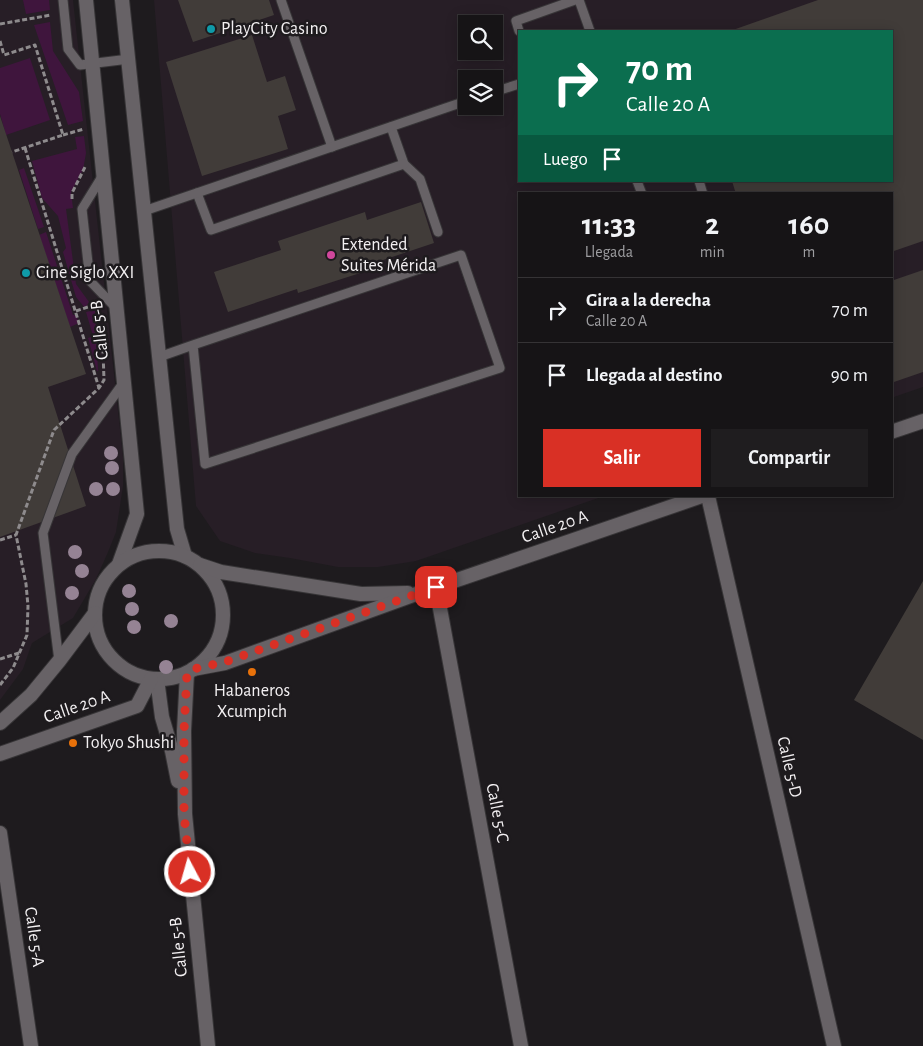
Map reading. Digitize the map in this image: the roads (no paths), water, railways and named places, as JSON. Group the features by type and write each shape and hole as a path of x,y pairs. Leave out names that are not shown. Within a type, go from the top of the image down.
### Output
{"street":[{"name":"Calle 5-B","path":"86,0 137,514 119,564"},
{"path":"122,0 178,529 184,556"},
{"path":"893,431 923,421"},
{"name":"Calle 20 A","path":"190,671 225,662 419,592 699,497"},
{"name":"Calle 5-D","path":"708,497 834,1046"},
{"path":"151,551 168,551 197,563 217,587 222,602 223,618 220,633 214,647 205,659 190,671 172,678 154,679 138,676 115,662 106,651 96,626 95,613 98,594 107,578 119,564 134,556 151,551"},
{"name":"Calle 20 A","path":"197,563 221,572 361,594 419,592"},
{"name":"Calle 5-C","path":"436,587 522,1046"},
{"name":"Calle 20 A","path":"0,723 31,695 95,613"},
{"name":"Calle 5-B","path":"184,814 184,731 190,671"},
{"name":"Calle 5-B","path":"154,679 172,751 184,814 208,1046"},
{"name":"Calle 20 A","path":"0,754 137,706 154,679"},
{"name":"Calle 5-A","path":"0,833 31,1046"}],"lane":[{"path":"63,0 68,49 80,66 128,59"},
{"path":"282,0 332,147"},
{"path":"519,30 516,21 577,0 590,30"},
{"path":"503,89 518,84"},
{"path":"144,211 458,105"},
{"path":"391,127 404,164 420,178 438,232"},
{"path":"197,193 211,230 404,164"},
{"path":"104,175 82,209 90,281 117,310"},
{"path":"159,357 194,345 461,255 500,368 205,464 194,345"},
{"path":"59,661 44,533 72,454 124,382"}],"place":[{"name":"PlayCity Casino","path":"211,29"},
{"name":"Extended Suites Mérida","path":"331,255"},
{"name":"Cine Siglo XXI","path":"26,273"},
{"name":"Habaneros Xcumpich","path":"252,672"},
{"name":"Tokyo Shushi","path":"73,743"}]}
